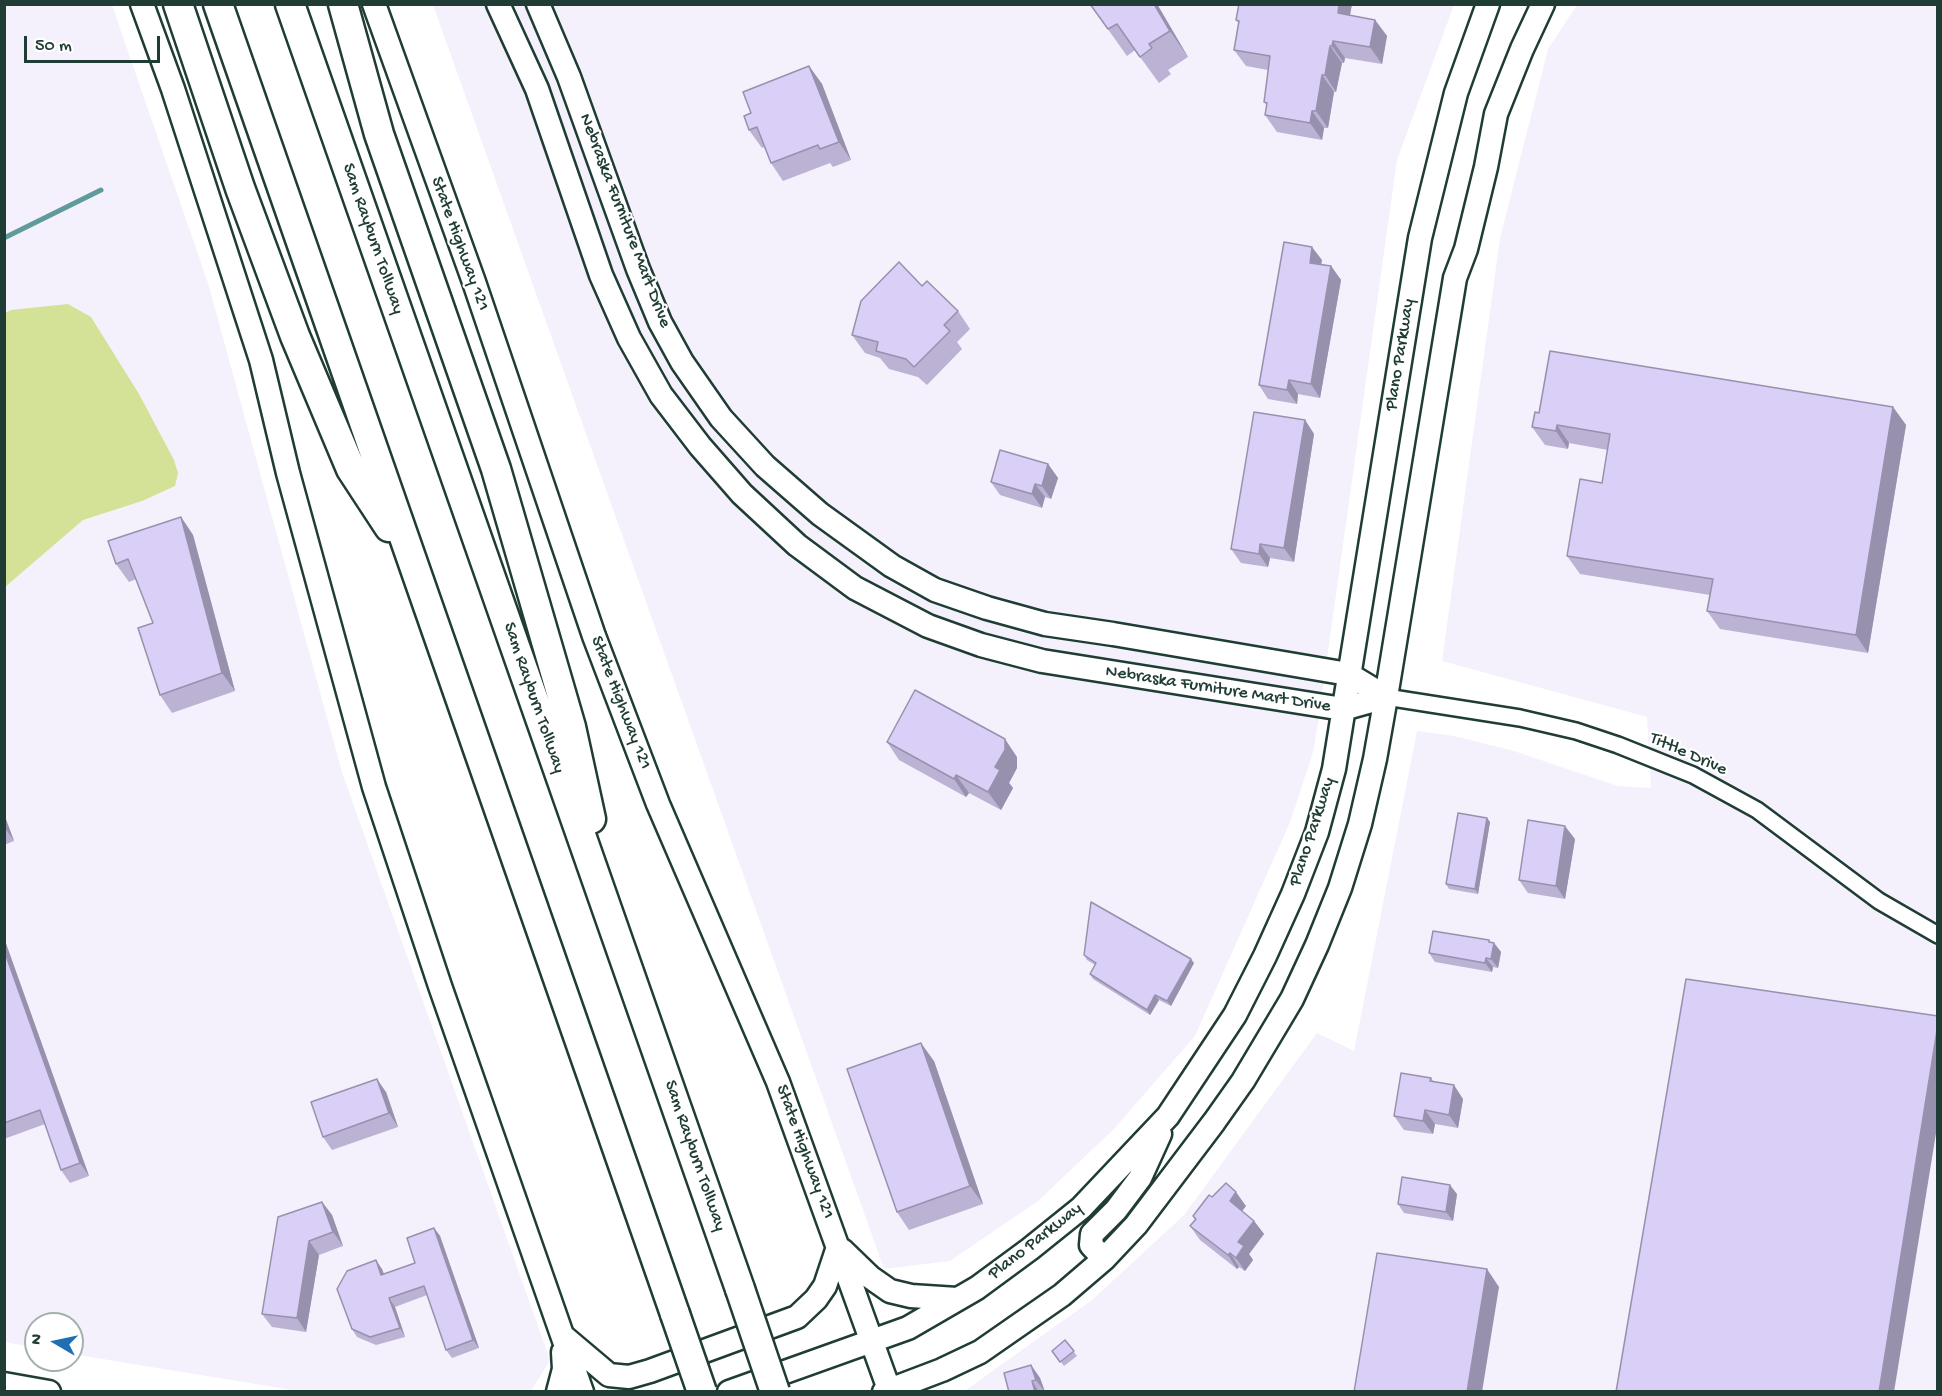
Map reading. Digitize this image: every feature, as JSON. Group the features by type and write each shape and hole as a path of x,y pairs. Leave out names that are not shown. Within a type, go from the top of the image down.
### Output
{"highway":[{"path":"178,4 240,188 295,336 351,469 412,562"},
{"path":"218,4 702,1392"},
{"name":"Sam Rayburn Tollway","path":"290,4 775,1392"},
{"path":"343,4 379,134 502,491 571,727 617,938"}],"main road":[{"path":"142,4 173,89 261,360 288,473 374,787 582,1392"},
{"name":"State Highway 121","path":"374,4 474,282 603,658 658,804 778,1082 888,1391"},
{"name":"Nebraska Furniture Mart Drive","path":"498,4 537,89 601,275 629,338 661,395 700,446 742,494 797,545 855,588 928,626 981,645 1042,662 1343,709 1386,697"},
{"name":"Nebraska Furniture Mart Drive","path":"538,4 569,77 638,269 660,322 682,362 721,418 765,466 820,514 892,566 935,590 987,608 1045,624 1348,674 1386,697"},
{"name":"Plano Parkway","path":"729,1392 908,1328 976,1288 1030,1249 1081,1208 1168,1116 1235,1015 1293,894 1317,832 1334,769 1420,238 1456,93 1488,4"},
{"path":"888,1391 980,1352 1062,1295 1104,1259 1136,1225 1214,1122 1254,1065 1292,999 1340,888 1360,824 1386,697 1455,278 1466,249 1496,114 1543,4"},
{"path":"1104,1259 1091,1245 1092,1234 1116,1210 1140,1178 1168,1116"},
{"path":"562,1336 609,1375 629,1377 650,1371 797,1317 816,1299 825,1286 838,1247 870,1277 890,1291 911,1296 957,1299"},
{"path":"558,1392 564,1369 562,1336"},
{"path":"925,1392 942,1370"},
{"path":"4,1384 49,1392"}],"street":[{"name":"Tittle Drive","path":"1386,697 1520,718 1576,731 1693,775 1757,810 1879,901 1938,935"}],"shaded area":[{"path":"4,5 112,5 208,283 342,772 550,1360 531,1391 298,1391 84,1356 84,1312 24,1312 24,1346 5,1342"},
{"path":"433,5 1454,5 1397,160 1318,723 1313,752 1291,820 1195,1036 1113,1130 1038,1201 950,1261 884,1269"},
{"path":"1577,5 1937,5 1937,1391 963,1392 1092,1300 1184,1215 1317,1033 1354,1051 1417,731 1454,736 1514,751 1618,786 1651,788 1647,717 1442,661 1500,238 1548,49"}],"green space":[{"path":"68,304 91,317 139,394 174,460 178,473 175,486 142,501 83,520 5,587 5,313 11,310"}],"building":[{"path":"1090,4 1154,4 1170,31 1149,44 1152,48 1140,57 1117,24 1108,29"},
{"path":"1239,4 1337,4 1339,5 1338,13 1375,20 1370,47 1333,41 1325,75 1322,75 1316,111 1312,111 1310,123 1265,115 1267,103 1264,102 1270,56 1234,50 1239,21 1236,20"},
{"path":"809,66 839,142 820,149 818,145 771,163 757,127 749,130 744,116 751,113 743,92"},
{"path":"1284,242 1312,247 1310,263 1331,266 1311,384 1289,380 1287,390 1259,385"},
{"path":"899,262 922,286 927,281 958,311 944,325 950,331 914,367 906,359 876,351 878,342 852,335 861,301"},
{"path":"1550,351 1893,407 1856,635 1707,611 1713,579 1567,556 1580,479 1602,483 1610,434 1557,425 1556,431 1532,427 1535,412 1539,413"},
{"path":"1254,412 1305,420 1284,548 1260,544 1259,554 1231,549"},
{"path":"1000,450 1048,464 1042,486 1035,484 1032,494 991,482"},
{"path":"181,517 222,673 160,695 138,628 153,623 128,559 116,564 108,541"},
{"path":"915,690 1005,739 1005,750 995,767 1000,770 988,792 956,775 954,779 887,742"},
{"path":"1458,813 1487,818 1475,889 1446,884"},
{"path":"1528,820 1565,826 1556,886 1519,880"},
{"path":"1091,902 1191,959 1167,1001 1155,995 1147,1010 1090,974 1096,963 1084,955"},
{"path":"1433,931 1489,940 1494,943 1491,959 1486,958 1485,963 1429,953"},
{"path":"4,950 80,1163 61,1170 40,1110 4,1123"},
{"path":"1686,979 1938,1016 1879,1392 1616,1392"},
{"path":"921,1043 970,1186 897,1212 847,1069"},
{"path":"1401,1073 1454,1085 1449,1115 1425,1110 1423,1121 1394,1116"},
{"path":"377,1079 389,1113 323,1137 311,1102"},
{"path":"1402,1177 1450,1185 1446,1212 1398,1204"},
{"path":"1226,1183 1236,1192 1230,1201 1254,1221 1238,1242 1244,1246 1236,1258 1230,1253 1228,1255 1190,1226 1196,1219 1193,1216 1209,1195 1212,1197"},
{"path":"322,1202 333,1232 309,1241 297,1318 262,1314 278,1217"},
{"path":"434,1228 473,1340 446,1350 424,1286 389,1298 400,1328 370,1337 352,1329 337,1289 347,1271 376,1260 381,1275 415,1263 407,1238"},
{"path":"1377,1253 1487,1269 1467,1392 1354,1392"},
{"path":"1065,1340 1074,1351 1060,1362 1052,1351"},
{"path":"1031,1365 1036,1380 1032,1381 1035,1392 1009,1392 1004,1373"}],"waterway":[{"path":"4,238 101,190"}]}
